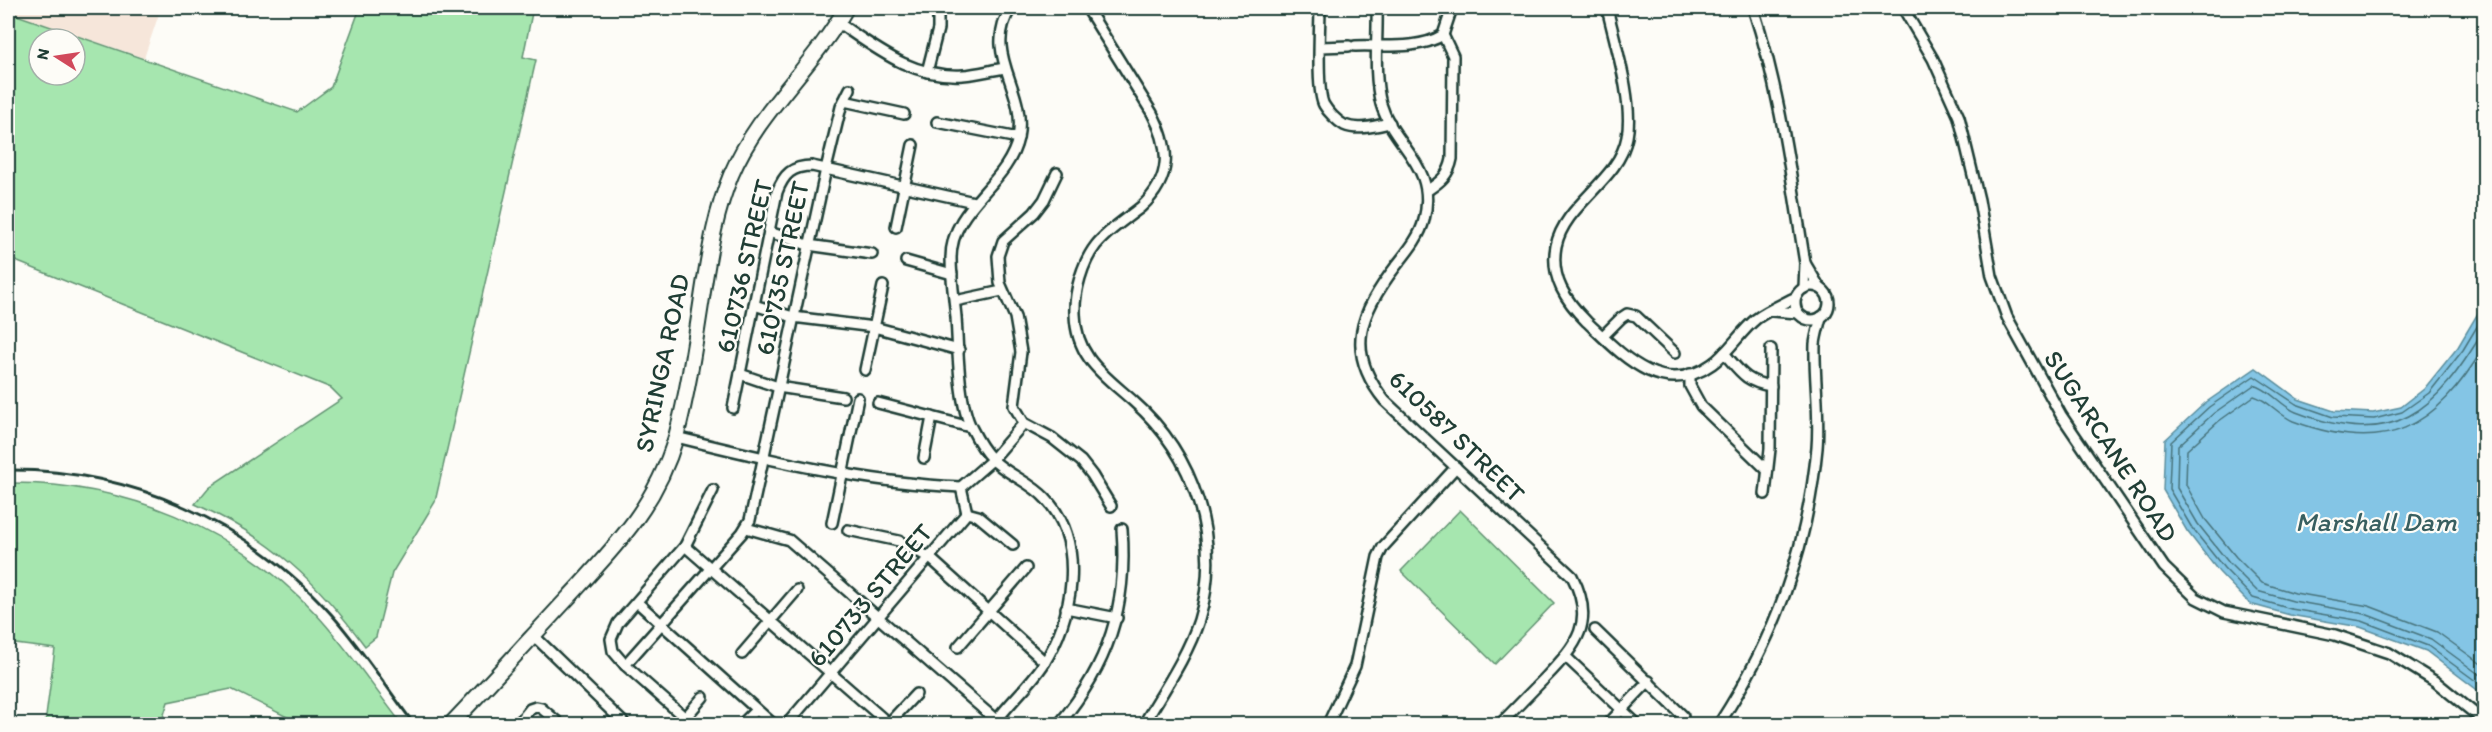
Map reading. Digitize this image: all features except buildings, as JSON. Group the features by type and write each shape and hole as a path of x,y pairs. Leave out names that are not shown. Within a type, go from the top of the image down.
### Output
{"street":[{"name":"SYRINGA ROAD","path":"451,724 611,553 637,520 662,476 676,437 713,230 729,178 758,125 846,8"},
{"path":"927,72 938,29 938,8"},
{"path":"625,665 746,528 789,540 936,667 995,723 1045,662 1066,608 1073,562 1071,547 1052,506 1039,492 992,460 970,427 965,410 952,274 952,244 963,218 1011,159 1018,138 1020,110 1001,58 1001,34 1006,15 1011,8"},
{"path":"1087,8 1152,113 1161,130 1166,152 1162,177 1151,196 1096,245 1087,260 1075,298 1077,330 1083,349 1099,373 1152,420 1178,456 1200,503 1208,543 1209,567 1206,593 1199,620 1191,640 1144,724"},
{"path":"1320,8 1323,105 1344,124 1354,127 1390,123"},
{"path":"1377,8 1380,96 1390,123 1417,165 1428,190 1443,180 1452,159 1453,56 1443,35 1452,8"},
{"path":"1607,8 1628,108 1627,140 1619,158 1569,220 1559,238 1555,256 1558,283 1568,301 1627,358 1645,370 1669,376 1690,374 1713,363 1759,317 1796,297 1804,288 1812,286 1820,288"},
{"path":"1753,8 1779,107 1805,263 1804,288"},
{"name":"SUGARCANE ROAD","path":"1903,8 1933,59 1959,117 1980,200 1992,276 2007,316 2061,415 2164,567 2196,598 2224,612 2336,635 2389,653 2436,682 2484,721"},
{"path":"837,22 893,60 914,69 963,75 1005,68"},
{"path":"1320,47 1421,44 1443,35"},
{"name":"610735 STREET","path":"746,528 753,509 825,169 844,101 850,89"},
{"path":"844,101 904,114"},
{"path":"937,122 1018,138"},
{"path":"896,227 914,145"},
{"name":"610736 STREET","path":"733,408 777,192 788,172 799,166 825,169 974,202"},
{"path":"1057,173 1044,200 1034,213 1003,241 999,248 997,266 1002,291 1015,317 1018,332 1020,369 1014,399 1017,414 1024,423 1052,438 1074,455 1092,475 1111,506"},
{"name":"610587 STREET","path":"1428,190 1424,221 1417,238 1375,293 1365,315 1361,338 1362,363 1371,385 1385,401 1572,576 1579,590 1583,621 1575,644 1500,724"},
{"path":"769,232 808,245 872,254"},
{"path":"906,261 952,274"},
{"path":"1772,311 1798,313 1806,319 1814,320 1827,311 1826,294 1805,263"},
{"path":"865,370 883,285"},
{"path":"955,301 1002,291"},
{"path":"1796,297 1795,305 1798,313"},
{"path":"754,305 793,316 874,327 959,350"},
{"path":"1603,336 1627,314 1636,316 1675,353"},
{"path":"1719,724 1751,674 1766,643 1791,577 1802,537 1812,489 1817,448 1819,407 1815,342 1821,317"},
{"path":"1806,319 1815,342"},
{"path":"1765,494 1772,349"},
{"path":"1724,352 1746,379 1756,384 1771,386"},
{"path":"740,374 778,387 843,397"},
{"path":"1690,374 1690,386 1698,401 1767,470"},
{"path":"832,523 858,398"},
{"path":"878,403 970,427"},
{"path":"924,458 932,417"},
{"path":"676,437 763,459 912,485 961,487 992,460 1024,423"},
{"path":"1328,724 1355,666 1378,557 1383,547 1456,467"},
{"name":"610733 STREET","path":"788,724 967,513 961,487"},
{"path":"703,697 688,721 625,665 613,651 611,639 618,623 638,603 685,546 713,490"},
{"path":"967,513 978,516 1013,545"},
{"path":"848,530 899,541 930,558 1045,662"},
{"path":"1059,724 1078,702 1104,654 1117,618 1124,572 1122,530"},
{"path":"685,546 889,724 916,694"},
{"path":"958,647 1026,568"},
{"path":"742,654 797,590"},
{"path":"638,603 773,724"},
{"path":"1066,608 1117,618"},
{"path":"1595,630 1683,716"},
{"path":"534,636 625,724"},
{"path":"1565,656 1637,724"},
{"path":"1608,724 1649,681"},
{"path":"518,724 530,710 536,707 541,708 560,724"},
{"path":"742,724 756,710"}],"shaded area":[{"path":"8,8 161,8 144,58 87,39 87,27 52,27 8,12"}],"green space":[{"path":"360,8 533,8 523,57 536,60 435,502 392,573 376,637 365,646 329,601 290,563 246,531 195,504 209,487 342,399 331,388 8,258 8,12 51,27 27,27 27,87 87,87 87,39 297,112 331,87"},
{"path":"8,483 51,485 94,491 135,501 175,515 249,556 283,583 327,626 402,724 301,724 231,689 168,702 161,724 45,724 55,649 8,643"},
{"path":"1460,510 1554,603 1495,664 1401,571"}],"water":[{"name":"Marshall Dam","path":"2484,303 2484,695 2426,651 2360,627 2290,615 2250,604 2219,572 2187,531 2163,490 2165,440 2205,403 2256,368 2298,399 2334,411 2373,413 2401,407 2424,389 2458,347"}],"railway":[{"path":"8,470 54,472 99,479 143,491 185,507 225,528 264,553 299,582 332,615 414,724"}]}
